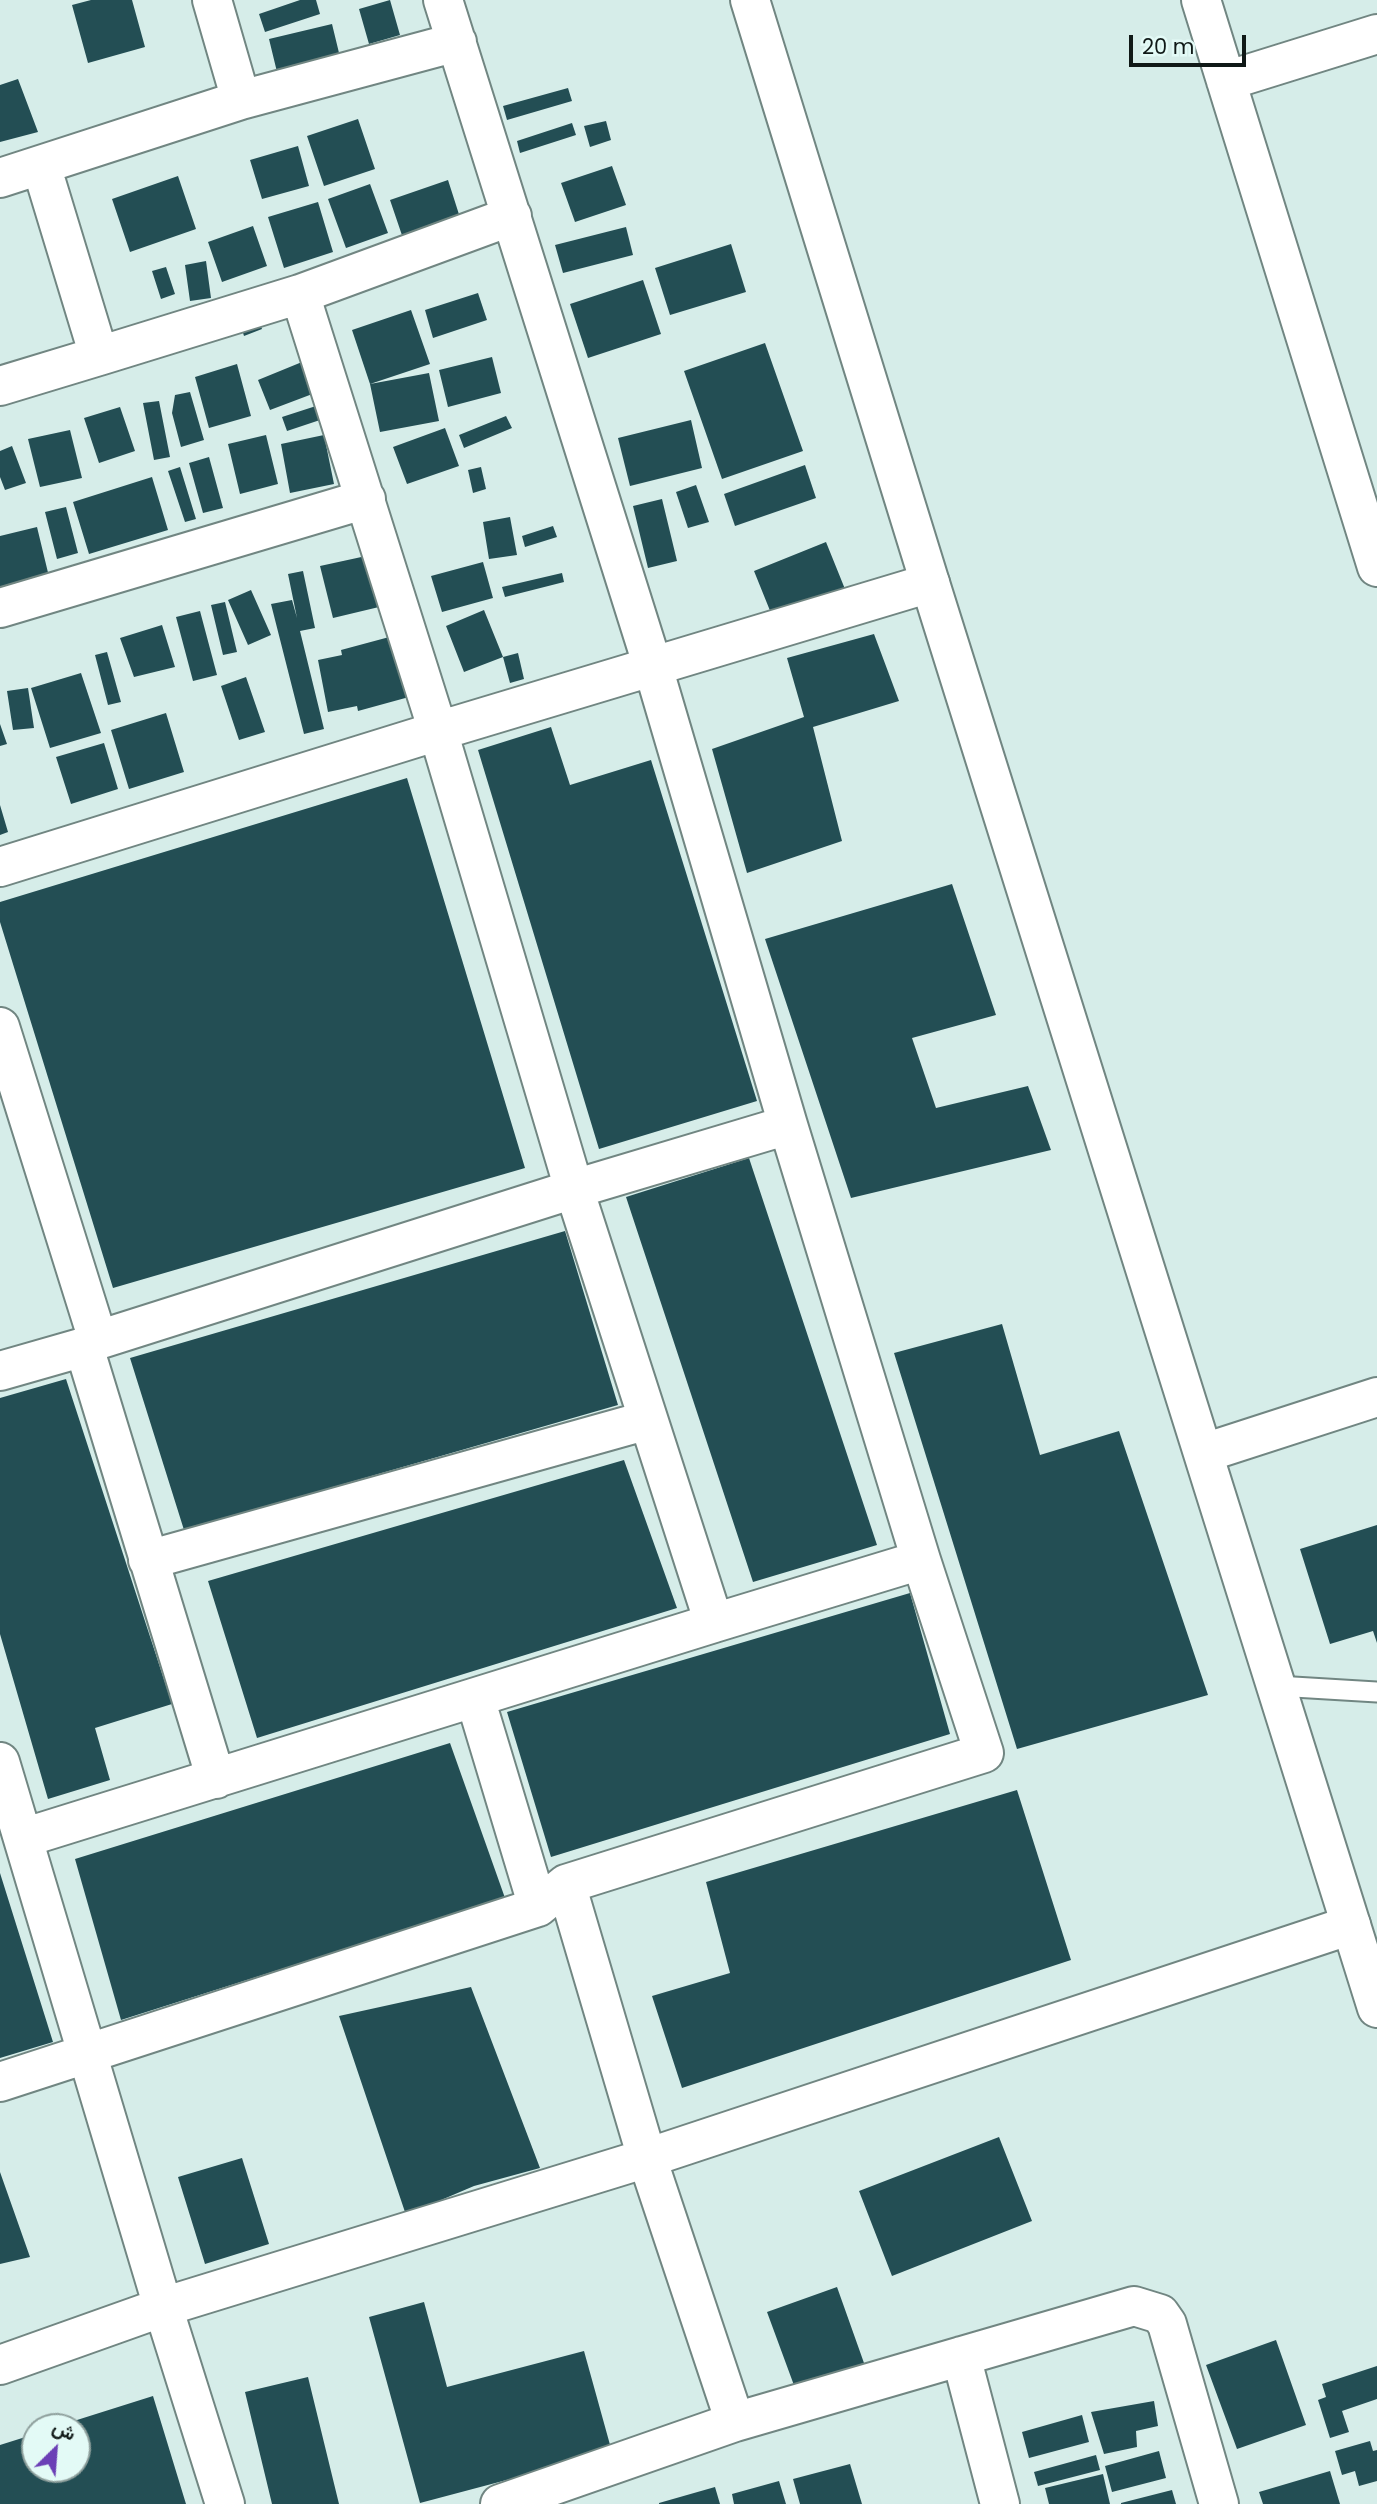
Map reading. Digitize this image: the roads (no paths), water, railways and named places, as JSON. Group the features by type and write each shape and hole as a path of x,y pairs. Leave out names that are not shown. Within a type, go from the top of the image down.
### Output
{"street":[{"path":"212,0 241,100"},
{"path":"0,2082 984,1753 921,1560 788,1125 653,667 443,0"},
{"path":"750,0 1377,2008"},
{"path":"1201,0 1377,567"},
{"path":"1226,80 1377,34"},
{"path":"0,178 241,100 457,42"},
{"path":"41,165 99,356"},
{"path":"0,386 300,294 512,216"},
{"path":"300,294 438,731 574,1189 714,1623"},
{"path":"0,608 366,499"},
{"path":"0,867 438,731 930,583"},
{"path":"0,1027 91,1344 148,1560 216,1779"},
{"path":"0,1371 574,1189 788,1125"},
{"path":"1204,1453 1377,1397"},
{"path":"148,1560 648,1420"},
{"path":"23,1838 921,1560"},
{"path":"475,1698 552,1896 647,2158 735,2422"},
{"path":"0,1762 163,2307 225,2504"},
{"path":"0,2365 163,2307 647,2158 1351,1925"},
{"path":"500,2504 735,2422 1126,2307 1142,2307 1160,2314 1167,2324 1219,2504"},
{"path":"961,2356 1000,2504"}],"lane":[{"path":"1277,1686 1377,1692"}]}
